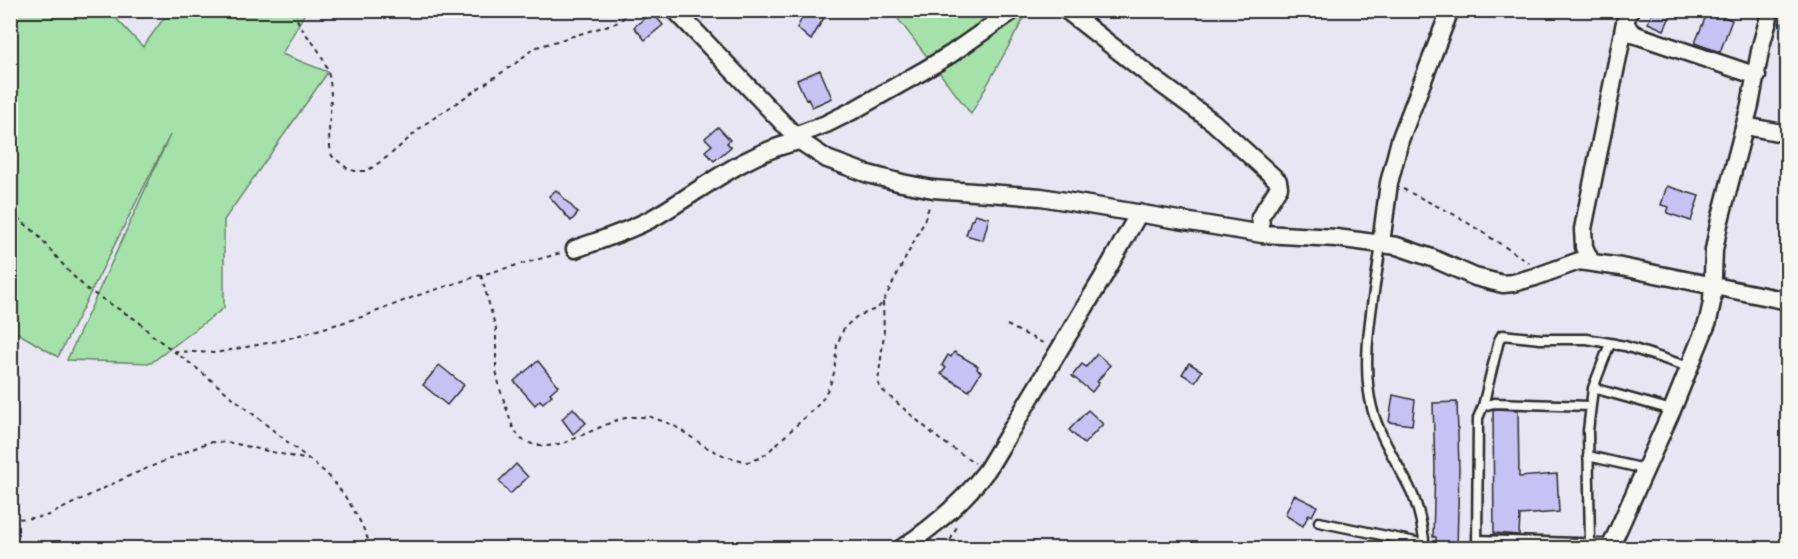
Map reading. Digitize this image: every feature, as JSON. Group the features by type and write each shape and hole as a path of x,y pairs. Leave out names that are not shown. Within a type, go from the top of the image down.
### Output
{"street":[{"path":"675,10 798,139 827,159 902,183 933,189 1041,197 1262,234 1381,243 1432,258 1475,277 1503,284 1513,283 1579,261 1788,301"},
{"path":"575,249 650,219 751,157 798,139 826,124 923,71 1014,10"},
{"path":"1066,10 1144,72 1213,122 1278,181 1279,187 1260,217 1262,234"},
{"path":"1381,243 1389,183 1400,140 1450,10"},
{"path":"1611,546 1672,410 1708,321 1712,302 1714,250 1719,224 1745,126 1761,46 1771,10"},
{"path":"1628,16 1630,31 1636,35 1756,76"},
{"path":"1591,262 1584,247 1583,229 1628,16"},
{"path":"1745,126 1788,134"},
{"path":"902,549 930,529 971,492 987,470 1139,213"}],"lane":[{"path":"1319,522 1425,547 1421,521 1412,492 1379,427 1369,393 1368,341 1381,243"},
{"path":"1611,546 1477,544 1478,418 1484,406 1499,340 1502,335 1540,339 1587,339 1625,346 1689,367"},
{"path":"1590,544 1588,456 1593,388 1609,347 1615,344"},
{"path":"1593,388 1672,410"},
{"path":"1484,406 1494,403 1591,406"},
{"path":"1588,456 1645,470"}],"path":[{"path":"296,10 300,25 320,53 328,72 332,96 328,135 332,156 348,169 359,172 367,171 377,165 425,124 516,63 534,48 620,22 632,10"},
{"path":"1389,183 1457,216 1546,272"},
{"path":"481,275 495,329 496,370 500,389 513,428 521,439 532,444 548,446 564,443 617,420 630,417 651,417 673,425 706,447 742,461 753,461 767,453 821,402 831,385 837,345 844,328 856,317 878,308 883,302 930,209 933,189"},
{"path":"10,212 35,232 88,290 138,321 152,335 327,473 362,524 371,549"},
{"path":"173,350 215,353 283,340 365,316 416,296 481,275 575,249"},
{"path":"883,302 884,334 878,382 881,389 939,440 987,470"},
{"path":"1007,325 1058,350"},
{"path":"10,519 49,515 129,476 209,442 232,443 310,460"}],"green space":[{"path":"10,11 107,11 143,47 169,11 306,11 282,54 328,72 224,220 224,308 151,363 67,360 170,135 58,357 11,329"},
{"path":"892,11 1028,11 971,114"}],"building":[{"path":"806,10 813,10 825,16 811,40 797,28"},
{"path":"1653,10 1673,10 1664,30 1648,23"},
{"path":"1708,11 1732,20 1720,52 1695,43"},
{"path":"652,12 663,25 645,40 634,27"},
{"path":"820,70 832,98 812,107 808,99 806,100 797,80"},
{"path":"718,127 730,140 727,143 731,147 714,161 705,151 712,145 705,138"},
{"path":"1667,186 1699,196 1691,221 1667,213 1669,207 1661,205"},
{"path":"556,190 578,213 571,221 549,196"},
{"path":"975,214 989,218 983,240 966,235"},
{"path":"954,352 978,366 977,369 981,372 969,391 941,374 946,368 942,365 948,355 951,357"},
{"path":"1097,354 1110,365 1092,392 1072,376 1082,364 1086,367"},
{"path":"538,361 558,386 543,403 540,400 535,405 514,381"},
{"path":"1189,363 1202,371 1195,382 1182,374"},
{"path":"439,365 464,385 447,405 423,385"},
{"path":"1393,395 1415,400 1412,425 1389,422"},
{"path":"1457,402 1459,468 1457,549 1436,549 1436,537 1433,537 1435,468 1433,403"},
{"path":"573,408 586,423 573,434 562,419"},
{"path":"1088,410 1103,424 1084,444 1069,430"},
{"path":"1493,410 1518,410 1519,477 1557,474 1559,512 1520,515 1519,535 1494,533"},
{"path":"516,464 528,477 510,494 499,481"},
{"path":"1294,495 1317,506 1312,516 1309,514 1303,526 1285,515"}],"waterway":[{"path":"1770,20 1788,27"}]}
